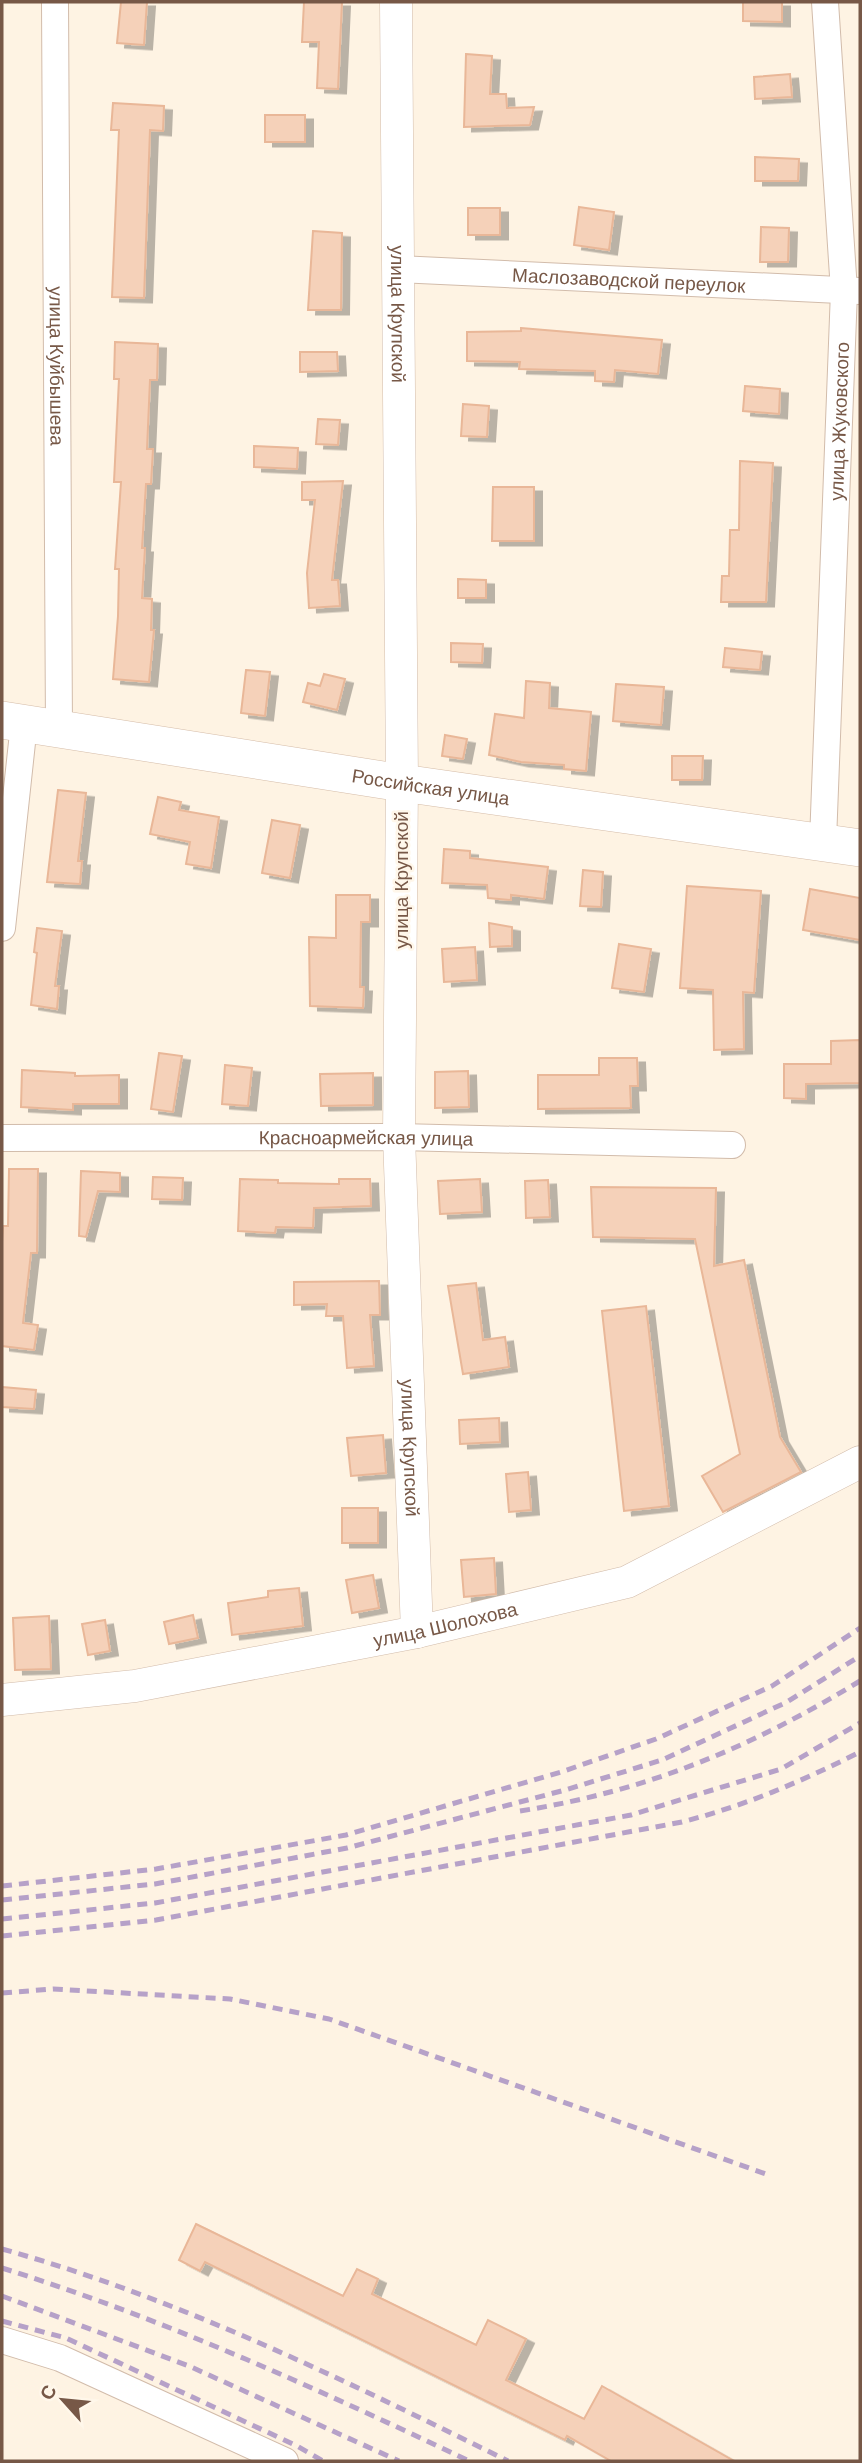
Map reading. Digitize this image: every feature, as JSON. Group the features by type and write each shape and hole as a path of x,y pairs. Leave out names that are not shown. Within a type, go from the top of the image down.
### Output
{"main road":[{"name":"Российская улица","path":"13,722 402,783 860,848"}],"street":[{"name":"улица Куйбышева","path":"55,2 60,730"},
{"name":"улица Крупской","path":"396,2 402,783 399,1137 417,1632"},
{"name":"улица Жуковского","path":"823,841 852,291 825,2"},
{"name":"Маслозаводской переулок","path":"398,269 852,291"},
{"path":"2,928 13,722"},
{"name":"Красноармейская улица","path":"2,1138 399,1137 732,1145"},
{"name":"улица Шолохова","path":"2,1700 135,1686 417,1632 627,1582 860,1462"},
{"path":"2,2340 60,2358 274,2459"}],"building":[{"path":"121,2 147,2 144,45 117,43"},
{"path":"304,2 342,2 338,89 317,88 319,42 302,42"},
{"path":"743,2 782,2 782,22 743,21"},
{"path":"466,54 492,56 490,94 506,94 507,108 534,107 530,125 464,127"},
{"path":"790,74 792,97 755,99 754,77"},
{"path":"113,103 164,106 163,131 150,130 144,298 112,297 119,130 111,130"},
{"path":"265,115 305,115 305,142 265,142"},
{"path":"755,157 799,159 798,181 755,181"},
{"path":"579,207 614,212 609,250 574,245"},
{"path":"468,208 500,208 500,235 468,235"},
{"path":"761,227 789,228 788,262 760,262"},
{"path":"313,231 342,233 341,310 308,310"},
{"path":"521,328 662,340 658,374 615,370 614,382 595,381 595,371 519,369 520,362 467,361 467,332 521,331"},
{"path":"115,342 158,344 157,380 150,380 147,449 153,449 151,484 146,484 142,548 145,548 142,598 152,599 151,630 154,630 149,682 113,679 119,569 115,569 121,482 114,482 119,379 114,379"},
{"path":"300,352 337,352 338,371 300,372"},
{"path":"745,386 780,389 779,414 743,411"},
{"path":"463,404 489,406 487,437 461,436"},
{"path":"318,419 340,420 338,445 316,444"},
{"path":"254,446 298,448 297,469 254,467"},
{"path":"740,461 773,463 766,602 721,602 722,576 729,576 730,530 739,530"},
{"path":"343,481 332,580 338,580 340,606 309,608 307,573 315,500 302,500 302,482"},
{"path":"493,487 534,487 534,541 492,541"},
{"path":"458,579 486,580 486,598 458,598"},
{"path":"451,643 483,644 482,663 451,662"},
{"path":"725,648 762,652 760,670 723,667"},
{"path":"246,670 270,672 265,716 241,713"},
{"path":"324,674 345,679 337,710 303,702 308,683 320,686"},
{"path":"526,681 550,683 549,708 591,712 586,771 564,769 564,765 521,762 489,755 495,714 524,718"},
{"path":"616,684 664,687 661,725 613,721"},
{"path":"445,735 467,739 463,759 442,756"},
{"path":"672,756 703,756 702,780 672,780"},
{"path":"58,790 86,793 78,861 82,861 80,884 47,882"},
{"path":"158,797 181,802 179,810 219,817 211,868 186,864 190,842 150,834"},
{"path":"272,820 300,825 290,878 262,873"},
{"path":"444,849 470,851 470,858 548,867 544,899 511,895 511,900 488,898 487,885 442,883"},
{"path":"583,870 603,872 601,907 580,906"},
{"path":"687,886 761,891 754,993 743,992 744,1049 714,1050 713,990 680,988"},
{"path":"810,889 860,898 860,940 803,930"},
{"path":"336,895 370,895 370,922 361,922 360,987 364,987 363,1008 310,1006 309,937 336,938"},
{"path":"489,923 512,927 512,946 490,947"},
{"path":"37,928 62,931 55,986 59,986 57,1009 31,1005"},
{"path":"619,944 651,949 644,992 612,988"},
{"path":"475,947 477,980 444,982 442,949"},
{"path":"860,1040 860,1083 806,1084 806,1099 784,1098 784,1064 831,1064 831,1041"},
{"path":"159,1053 182,1056 173,1112 151,1109"},
{"path":"599,1058 637,1058 638,1086 630,1086 631,1108 538,1109 538,1075 599,1075"},
{"path":"225,1065 252,1068 248,1106 222,1104"},
{"path":"22,1070 75,1073 75,1076 119,1075 119,1104 73,1104 73,1110 21,1107"},
{"path":"468,1071 469,1107 435,1108 435,1072"},
{"path":"373,1073 373,1105 321,1106 320,1074"},
{"path":"9,1169 38,1169 37,1253 31,1253 23,1323 38,1325 34,1350 2,1346 2,1242 3,1226 8,1226"},
{"path":"81,1171 120,1173 120,1192 98,1191 86,1237 79,1236"},
{"path":"153,1177 183,1178 182,1200 152,1199"},
{"path":"240,1179 339,1184 339,1179 370,1179 371,1206 314,1208 313,1228 276,1227 275,1233 238,1231"},
{"path":"480,1179 482,1212 440,1214 438,1181"},
{"path":"548,1180 550,1217 526,1218 525,1181"},
{"path":"591,1187 716,1188 714,1266 744,1260 780,1437 801,1472 723,1512 702,1476 740,1454 695,1239 593,1237"},
{"path":"379,1281 380,1315 370,1315 374,1366 347,1368 343,1316 326,1316 327,1304 294,1305 294,1282"},
{"path":"476,1283 483,1340 505,1337 509,1367 463,1374 448,1286"},
{"path":"646,1306 669,1506 624,1511 602,1311"},
{"path":"2,1387 36,1390 34,1409 2,1407"},
{"path":"499,1418 500,1442 460,1444 459,1420"},
{"path":"383,1435 386,1473 351,1476 347,1438"},
{"path":"528,1472 531,1510 509,1512 506,1474"},
{"path":"342,1508 378,1508 378,1543 342,1543"},
{"path":"494,1558 496,1594 464,1597 461,1560"},
{"path":"373,1575 379,1608 352,1613 346,1580"},
{"path":"299,1588 303,1626 232,1635 228,1603 268,1597 268,1591"},
{"path":"193,1615 198,1638 169,1644 164,1622"},
{"path":"49,1616 51,1669 15,1670 13,1618"},
{"path":"105,1620 110,1651 88,1655 82,1624"},
{"path":"196,2224 343,2296 357,2269 378,2279 372,2294 476,2345 488,2320 526,2339 506,2380 584,2419 602,2386 734,2461 611,2461 567,2436 565,2440 205,2262 200,2271 179,2260"}],"railway":[{"path":"2,1886 156,1869 346,1835 561,1772 656,1739 772,1686 860,1628"},
{"path":"2,1900 155,1884 347,1848 565,1790 662,1760 787,1702 860,1656"},
{"path":"520,1811 611,1792 696,1764 778,1727 860,1681"},
{"path":"2,1919 155,1903 631,1815 781,1769 860,1723"},
{"path":"2,1936 156,1920 682,1822 773,1792 860,1752"},
{"path":"2,1993 53,1989 230,1999 329,2019 766,2174"},
{"path":"2,2249 132,2291 196,2316 322,2371 508,2461"},
{"path":"2,2268 121,2309 239,2356 469,2461"},
{"path":"2,2296 189,2366 399,2461"},
{"path":"2,2321 66,2338 297,2446 323,2461"}]}
